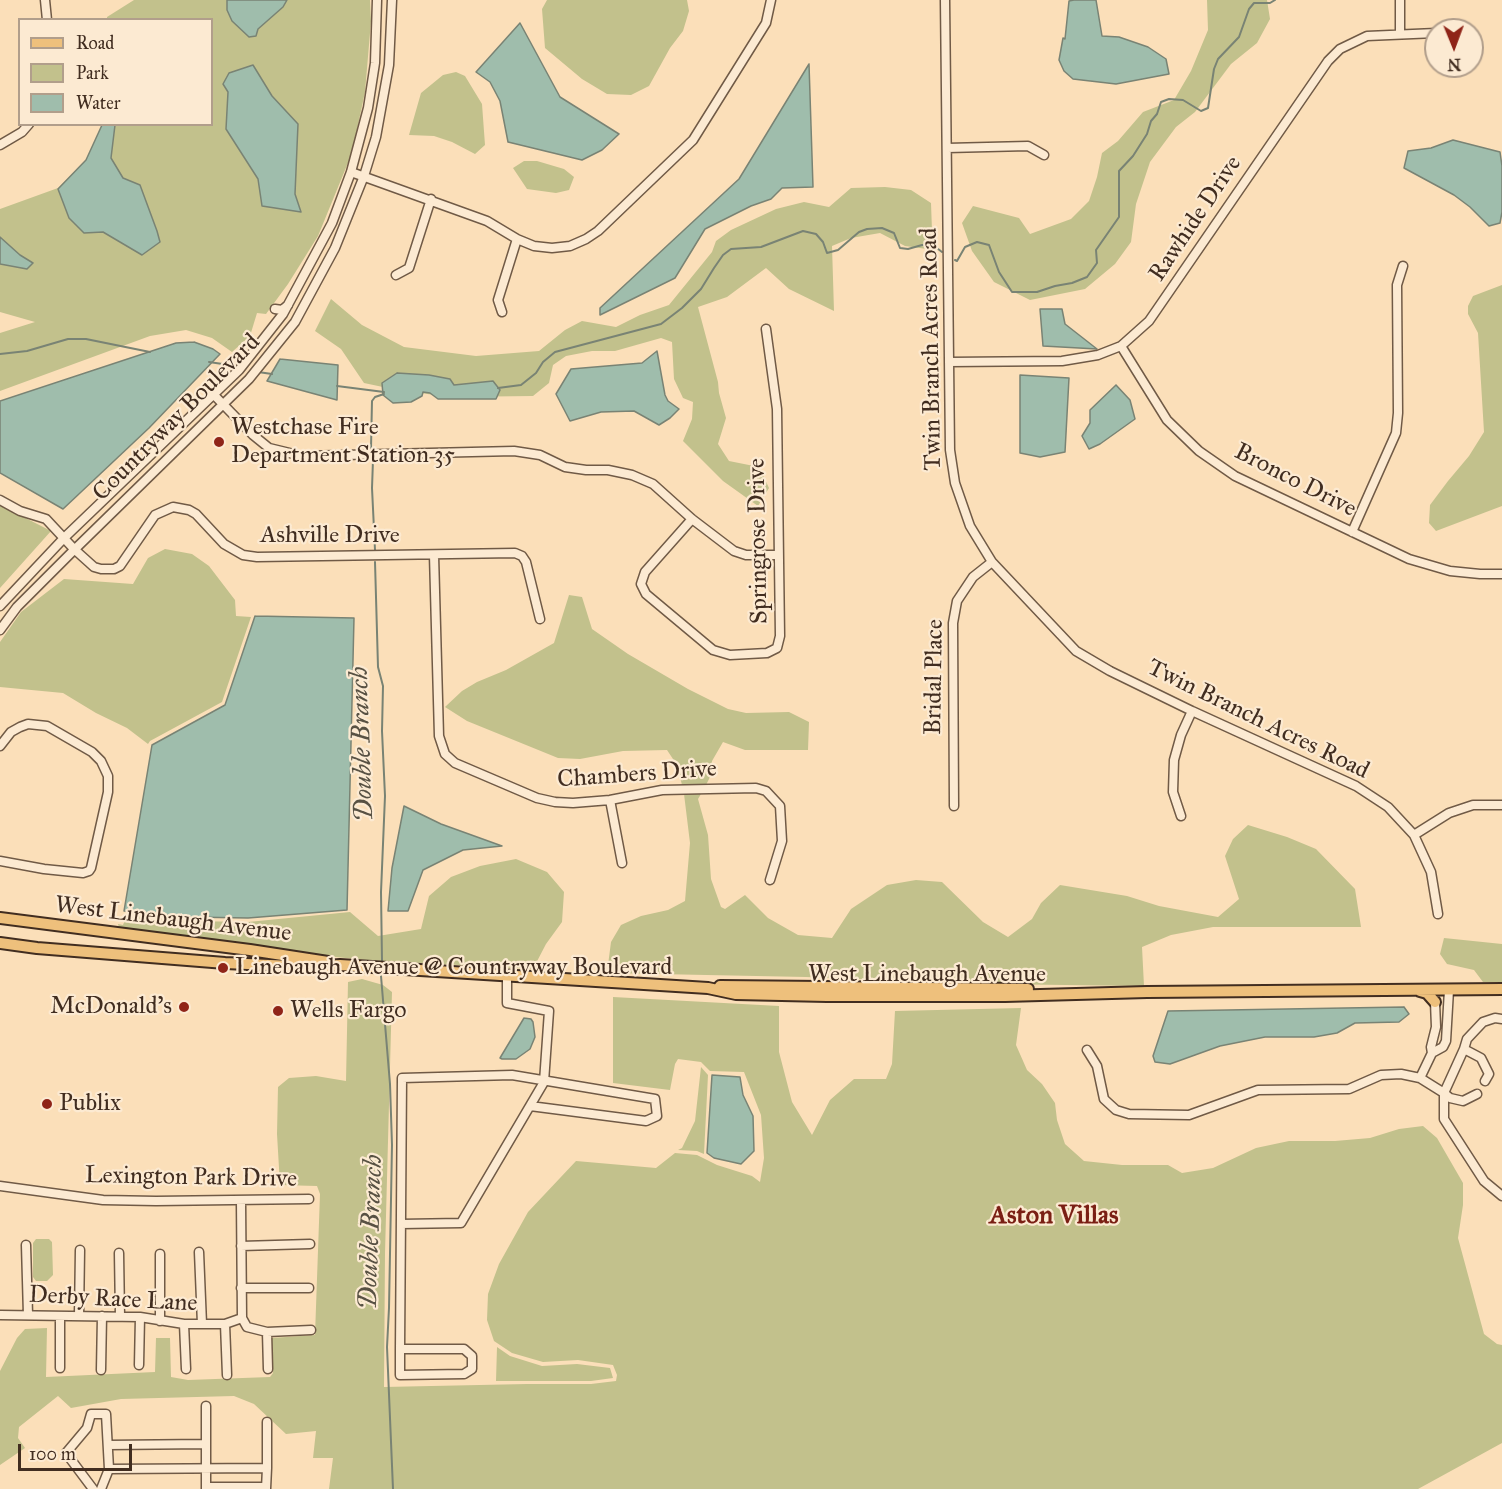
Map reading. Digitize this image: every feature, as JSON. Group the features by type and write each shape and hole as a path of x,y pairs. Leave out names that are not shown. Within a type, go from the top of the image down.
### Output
{"main road":[{"name":"West Linebaugh Avenue","path":"0,918 250,950 340,965"},
{"path":"143,956 145,938"},
{"name":"West Linebaugh Avenue","path":"0,943 225,963 314,967 340,965 708,988 736,994 827,991 1117,990 1148,992 1502,989"},
{"path":"1417,990 1427,993 1435,1002"}],"street":[{"path":"45,0 47,18"},
{"name":"Countryway Boulevard","path":"0,606 64,538 239,370 288,305 332,223 351,172 368,108 375,63 377,0"},
{"name":"Countryway Boulevard","path":"0,630 18,607 74,549 223,405 267,359 294,322 335,248 364,176 376,137 389,64 392,0"},
{"path":"351,172 488,221 517,239 534,246 552,248 570,246 598,231 693,140 766,22 771,0"},
{"name":"Twin Branch Acres Road","path":"945,0 951,450 955,483 970,526 992,562 1076,651 1110,671 1192,711 1356,786 1388,807 1414,835 1431,872 1438,914"},
{"path":"1400,0 1400,34"},
{"name":"Rawhide Drive","path":"949,362 1062,361 1098,355 1121,346 1149,321 1328,61 1340,49 1367,36 1424,33"},
{"path":"0,145 22,132 27,126"},
{"path":"947,147 1028,146 1044,155"},
{"path":"396,275 409,268 431,199"},
{"path":"502,312 498,300 517,239"},
{"path":"1352,532 1396,433 1398,413 1397,285 1403,266"},
{"path":"274,309 282,310 288,305"},
{"name":"Springrose Drive","path":"692,519 645,572 641,585 646,594 713,650 730,655 767,653 777,648 780,636 777,410 766,329"},
{"name":"Bronco Drive","path":"1121,346 1167,420 1199,451 1236,476 1409,559 1450,571 1502,574"},
{"path":"213,394 269,448 302,456 514,451 540,455 565,467 608,470 632,475 653,484 692,519 734,551 746,555 778,555"},
{"name":"Ashville Drive","path":"0,500 20,511 46,519 74,549 94,567 101,569 114,569 124,563 155,515 173,507 196,514 224,544 243,555 257,558 515,553 522,556 526,562 540,619"},
{"name":"Chambers Drive","path":"434,555 439,736 445,754 455,763 546,800 573,803 610,800 662,790 756,788 766,790 780,806 782,841 770,880"},
{"name":"Bridal Place","path":"954,806 952,623 957,601 973,577 992,562"},
{"path":"6,597 18,607"},
{"path":"1181,816 1173,792 1174,760 1181,735 1192,711"},
{"path":"0,861 44,869 89,872 108,792 108,776 101,761 78,742 56,729 28,724 11,732 1,742"},
{"path":"610,800 622,863"},
{"path":"1414,835 1449,813 1473,806 1502,805"},
{"path":"401,1224 461,1223 544,1082 549,1011 507,1003 507,976"},
{"path":"1432,1053 1443,1047 1446,1041 1449,990"},
{"path":"1420,1078 1432,1053 1431,1047 1436,1027 1435,1002"},
{"path":"1502,1019 1495,1018 1483,1022 1467,1039 1444,1093 1444,1119 1484,1181 1502,1196"},
{"path":"1464,1049 1481,1058 1489,1074 1485,1081"},
{"path":"1087,1050 1096,1066 1104,1100 1116,1110 1129,1114 1189,1115 1258,1090 1349,1089 1381,1075 1401,1074 1420,1078 1450,1098 1463,1101 1477,1094"},
{"path":"400,1349 464,1349 472,1356 472,1369 464,1374 400,1375 400,1349 402,1078 512,1075 655,1099 657,1116 646,1120 530,1106"},
{"name":"Lexington Park Drive","path":"0,1186 104,1200 309,1199"},
{"path":"241,1200 242,1318 247,1327 267,1332 311,1330"},
{"path":"241,1246 310,1244"},
{"path":"26,1245 28,1315"},
{"path":"79,1316 80,1250"},
{"path":"199,1252 202,1324"},
{"path":"119,1253 120,1316"},
{"path":"160,1254 160,1321"},
{"path":"241,1288 309,1288"},
{"name":"Derby Race Lane","path":"0,1315 120,1316 184,1324 225,1324 242,1318"},
{"path":"60,1316 60,1368"},
{"path":"101,1370 102,1316"},
{"path":"139,1365 140,1317"},
{"path":"184,1324 186,1370"},
{"path":"225,1324 227,1375"},
{"path":"267,1332 268,1369"},
{"path":"206,1406 206,1488 266,1488 267,1422"},
{"path":"93,1489 66,1453 87,1428 91,1414 106,1414 109,1469 101,1489"},
{"path":"108,1445 206,1444"},
{"path":"109,1469 267,1467"}],"green space":[{"path":"134,0 370,0 371,21 365,92 352,153 318,236 266,314 257,313 250,336 232,352 212,338 186,330 150,336 0,391 0,333 35,322 0,312 0,209 58,188 86,160 102,126 213,126 213,18 107,17"},
{"path":"547,0 687,0 689,11 683,31 670,48 649,86 631,95 607,94 582,79 545,48 542,9"},
{"path":"1207,0 1267,0 1270,19 1257,43 1231,64 1195,112 1176,127 1150,162 1136,204 1131,242 1115,264 1085,289 1030,300 994,282 972,251 962,223 973,206 1019,218 1030,234 1071,219 1089,201 1102,153 1118,141 1143,112 1174,100 1191,71 1208,30"},
{"path":"456,72 465,76 482,104 485,145 475,154 434,136 409,135 421,93 443,75"},
{"path":"524,161 537,161 564,169 574,177 569,190 556,193 527,189 513,168"},
{"path":"885,187 911,190 931,203 932,231 927,249 905,246 880,233 851,238 832,246 834,311 789,289 766,268 727,297 698,307 726,418 718,444 729,461 759,467 769,488 758,506 723,481 683,441 692,419 693,402 683,398 674,379 672,342 661,338 615,351 592,351 566,356 553,365 549,383 533,396 450,397 364,383 341,349 315,331 331,299 362,325 404,347 476,356 539,351 565,330 582,321 616,327 640,315 669,305 712,252 716,241 731,230 776,209 804,202 829,207 851,188"},
{"path":"1502,285 1502,506 1436,531 1429,523 1430,505 1469,456 1484,432 1478,333 1468,314 1468,306 1473,296"},
{"path":"0,505 51,531 0,588"},
{"path":"165,549 192,554 209,566 235,600 236,616 251,617 222,702 148,744 127,728 63,693 0,687 0,642 21,612 64,579 133,584 148,558"},
{"path":"569,595 582,597 592,629 628,654 688,689 728,709 746,713 789,712 809,722 808,750 745,750 723,742 712,761 710,777 706,785 682,785 677,765 667,750 623,751 580,759 558,758 467,721 445,707 462,691 477,682 506,670 554,643"},
{"path":"684,794 701,794 698,799 708,835 711,879 721,907 725,909 745,895 768,918 798,935 832,938 851,909 887,885 916,880 942,882 983,922 1008,937 1032,919 1041,903 1060,885 1127,896 1159,906 1218,917 1239,899 1225,856 1233,839 1248,825 1316,849 1355,889 1361,927 1213,927 1171,935 1142,947 1144,986 987,984 607,973 611,942 621,925 641,916 668,910 685,901 690,843"},
{"path":"516,859 547,872 564,892 562,922 546,944 533,969 365,960 307,954 119,928 118,924 123,925 127,915 190,921 248,922 350,912 378,936 421,929 429,896 451,877 480,866"},
{"path":"1444,938 1502,944 1502,982 1483,982 1474,970 1447,964 1440,954"},
{"path":"362,979 383,985 392,992 384,1387 591,1384 616,1381 617,1375 613,1365 578,1360 543,1362 512,1353 494,1341 487,1320 488,1294 499,1264 528,1212 576,1161 656,1168 675,1153 697,1155 717,1165 752,1176 760,1182 764,1158 761,1115 744,1072 710,1071 701,1062 678,1059 670,1090 613,1083 613,997 779,1006 779,1052 792,1102 812,1135 830,1100 854,1079 886,1079 892,1064 895,1011 1021,1008 1016,1045 1027,1070 1042,1084 1055,1103 1057,1120 1065,1144 1084,1161 1122,1165 1168,1165 1182,1173 1213,1168 1256,1148 1289,1141 1370,1138 1399,1129 1423,1126 1437,1138 1463,1183 1463,1205 1458,1238 1484,1334 1502,1345 1502,1443 1418,1489 329,1489 333,1458 313,1458 316,1431 286,1434 254,1404 234,1396 121,1399 71,1408 58,1396 19,1427 18,1438 25,1448 0,1465 0,1371 17,1338 25,1329 47,1328 46,1377 155,1372 156,1338 170,1338 171,1377 188,1380 270,1377 273,1373 272,1338 315,1335 320,1194 317,1186 280,1185 277,1134 278,1087 289,1078 316,1076 346,1081 348,982"},
{"path":"701,1067 708,1075 704,1154 697,1151 678,1150 682,1148 695,1121"},
{"path":"36,1239 49,1239 52,1242 53,1275 47,1281 36,1281 33,1277 33,1243"},
{"path":"497,1347 510,1356 542,1366 577,1364 610,1368 613,1378 591,1381 496,1381"}],"water":[{"path":"227,0 287,0 283,7 258,29 256,36 249,37 232,21 227,10"},
{"path":"1096,0 1102,36 1119,37 1148,47 1166,59 1169,74 1116,84 1073,79 1064,71 1059,60 1063,38 1065,39 1069,1"},
{"path":"520,23 560,97 619,134 602,150 582,160 508,142 500,101 490,82 476,72"},
{"path":"809,64 813,187 782,188 771,199 751,206 705,229 675,278 600,315 600,308 739,179"},
{"path":"253,65 272,96 298,124 295,194 301,212 262,206 258,179 226,129 228,92 223,84 229,73"},
{"path":"102,126 115,126 111,158 123,178 140,185 160,242 142,255 103,232 84,233 69,218 58,189 86,160"},
{"path":"1453,140 1500,152 1502,212 1500,223 1489,226 1454,195 1404,168 1408,151 1431,148"},
{"path":"0,237 33,263 27,269 0,264"},
{"path":"1040,309 1062,309 1065,324 1097,349 1043,346"},
{"path":"194,342 220,354 149,428 63,509 0,473 0,401 176,343"},
{"path":"657,351 665,395 668,401 679,409 670,418 659,425 634,411 601,412 570,421 556,394 571,369 642,363"},
{"path":"280,359 338,365 337,400 267,381"},
{"path":"397,373 450,379 454,385 493,381 500,390 496,399 438,399 430,393 423,392 422,396 411,402 393,403 383,395 382,383"},
{"path":"1020,375 1069,378 1065,452 1040,457 1020,453"},
{"path":"1116,385 1130,400 1135,419 1100,444 1089,449 1082,436 1090,423 1090,410"},
{"path":"255,616 354,618 347,910 248,918 190,917 124,911 152,745 225,705"},
{"path":"404,806 441,824 502,846 463,850 423,870 408,911 388,911 392,868"},
{"path":"1404,1007 1409,1014 1399,1022 1355,1023 1337,1033 1314,1037 1265,1037 1220,1046 1170,1064 1155,1062 1153,1056 1168,1011"},
{"path":"524,1018 531,1019 533,1022 535,1037 530,1049 516,1059 500,1058"},
{"path":"712,1075 740,1077 743,1095 753,1116 754,1151 741,1164 714,1158 707,1153"}],"waterway":[{"name":"Double Branch","path":"955,260 957,261 965,247 977,242 989,245 999,272 1012,292 1037,292 1087,277 1097,263 1096,250 1119,217 1119,171 1133,156 1147,134 1161,102 1169,99 1183,100 1201,111 1208,108 1214,69 1218,59 1239,37 1249,9 1254,3 1270,3 1275,0"},
{"name":"Double Branch","path":"498,388 521,385 536,373 543,362 555,352 661,324 701,289 723,255 731,249 761,247 803,231 816,234 823,242 827,253 838,250 859,232 882,228 894,233 900,248 933,245 942,252"},
{"path":"0,354 27,351 68,339 86,339 150,352"},
{"path":"209,362 236,366"},
{"path":"258,372 272,374"},
{"name":"Double Branch","path":"337,386 384,392"},
{"name":"Double Branch","path":"371,448 372,401 375,397 384,394"},
{"name":"Double Branch","path":"373,460 375,550"},
{"name":"Double Branch","path":"375,562 378,667 383,686 382,731 385,796 381,892 382,961"},
{"name":"Double Branch","path":"381,976 390,1084 392,1145 387,1347 393,1489"}],"place":[{"name":"Westchase Fire Department Station 35","path":"219,442"},
{"name":"Linebaugh Avenue @ Countryway Boulevard","path":"223,968"},
{"name":"McDonald's","path":"184,1007"},
{"name":"Wells Fargo","path":"278,1011"},
{"name":"Publix","path":"47,1104"}],"district":[{"name":"Aston Villas","path":"1054,1217"}]}
